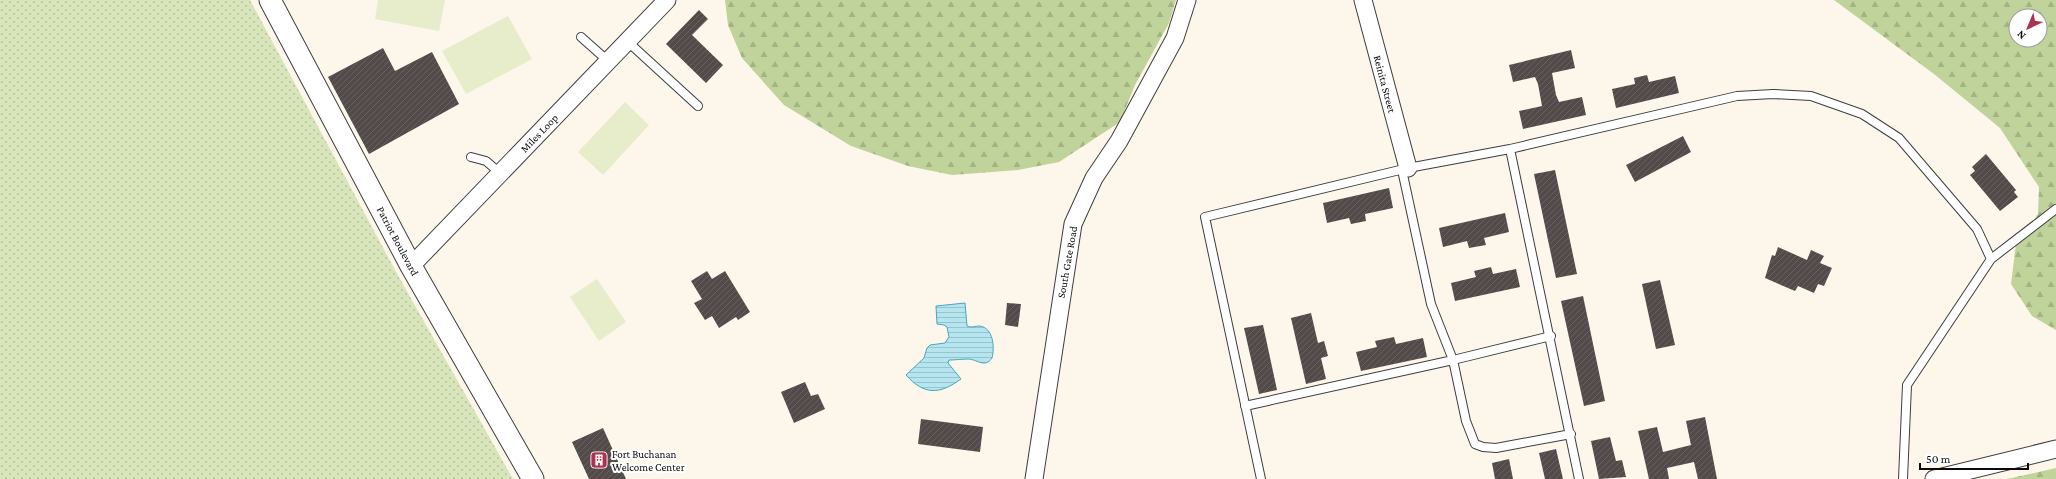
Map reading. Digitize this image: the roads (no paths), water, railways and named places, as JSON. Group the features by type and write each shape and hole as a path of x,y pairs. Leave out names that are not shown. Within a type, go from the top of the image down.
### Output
{"street":[{"name":"Patriot Boulevard","path":"270,0 411,266 533,479"},
{"name":"Miles Loop","path":"411,266 667,0"},
{"name":"South Gate Road","path":"1034,479 1073,224 1094,178 1119,141 1175,38 1187,0"},
{"name":"Reinita Street","path":"1363,0 1405,169"},
{"path":"1934,479 2056,449"}],"lane":[{"path":"581,37 608,61"},
{"path":"627,41 698,106"},
{"path":"1261,479 1205,217 1405,169 1510,149 1737,96 1774,94 1811,96 1862,114 1899,138 1977,229 1991,259"},
{"path":"1510,149 1551,336 1579,479"},
{"path":"471,157 486,161 500,173"},
{"path":"1405,169 1431,304 1452,360 1466,421 1475,444 1483,447 1496,448 1571,434"},
{"path":"1903,479 1907,385 1991,259 2056,208"},
{"path":"1245,406 1452,360 1551,336"}],"water":[{"path":"965,303 967,326 984,327 990,334 993,344 992,358 987,363 981,363 969,359 949,360 948,363 961,379 946,388 939,390 926,389 919,386 906,375 924,358 927,348 930,345 945,343 949,337 947,327 937,324 936,306"}],"place":[{"name":"Fort Buchanan Welcome Center","path":"599,460"}]}
